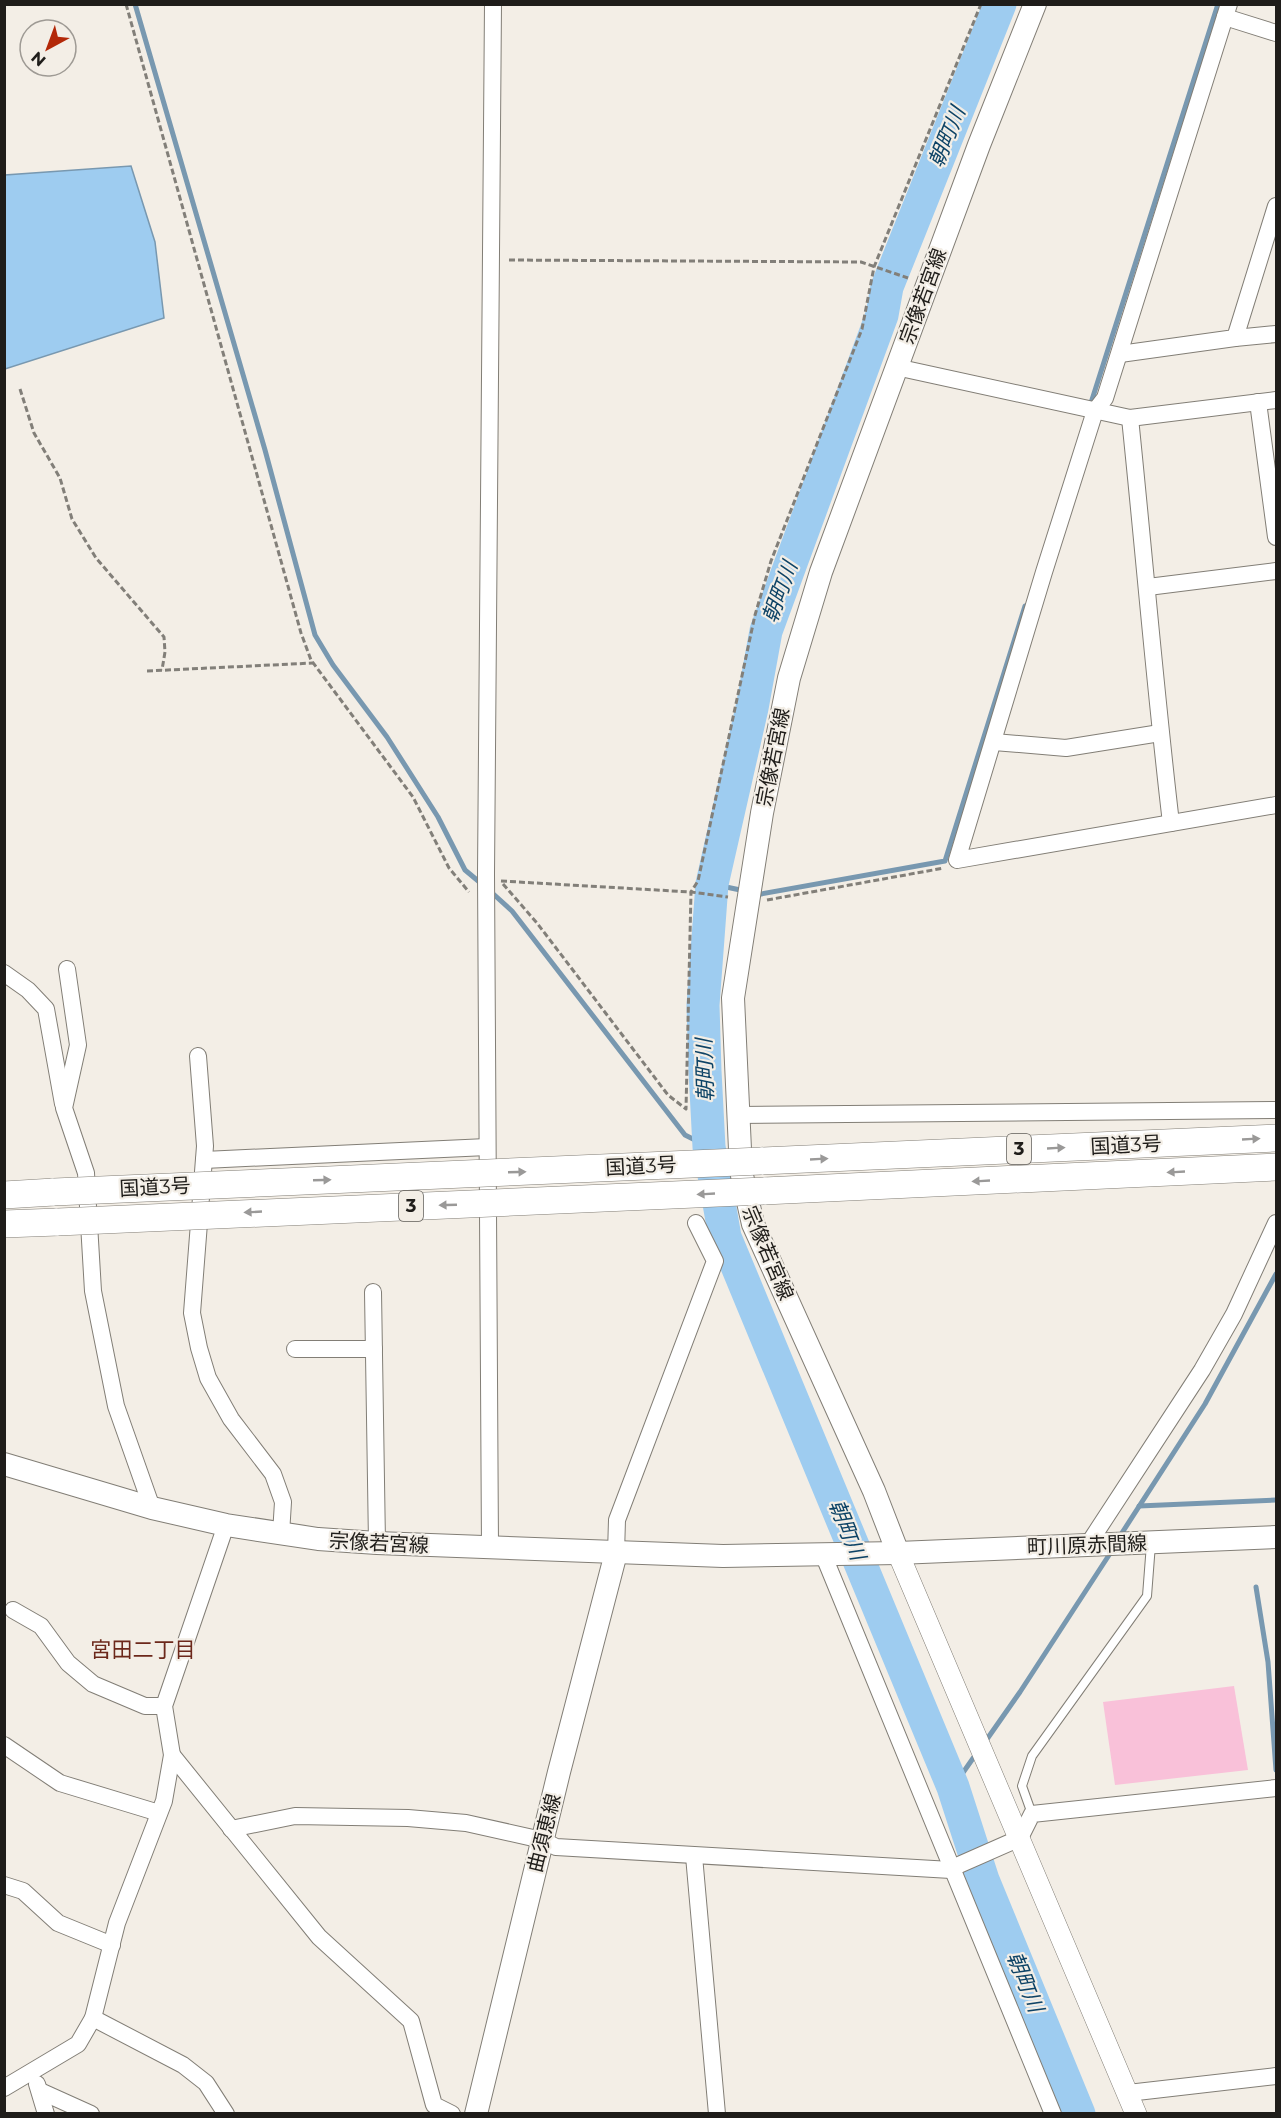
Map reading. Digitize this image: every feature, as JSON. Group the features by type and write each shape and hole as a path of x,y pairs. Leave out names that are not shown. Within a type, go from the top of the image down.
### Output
{"highway":[{"name":"国道3号","path":"4,1195 1276,1138"},
{"name":"国道3号","path":"4,1224 1276,1167"}],"main road":[{"name":"宗像若宮線","path":"4,1464 152,1508 226,1525 280,1534 377,1543 616,1553 723,1556 898,1553 874,1491 753,1224 742,1180 736,1115 733,998 747,899 789,678 821,572 927,284 1035,4"},
{"name":"町川原赤間線","path":"898,1553 1089,1543 1151,1543 1276,1537"},
{"name":"曲須恵線","path":"476,2114 542,1840 616,1553"}],"street":[{"path":"490,1548 486,907 493,878 491,259 493,4"},
{"path":"1276,33 1227,11 1120,354 1105,398 1095,411 957,860 1276,804"},
{"path":"1235,338 1276,206"},
{"path":"1120,354 1276,334"},
{"path":"896,367 1130,418 1276,400"},
{"path":"1258,402 1272,466 1276,537"},
{"path":"1130,418 1170,823"},
{"path":"1148,587 1276,571"},
{"path":"994,742 1066,748 1160,733"},
{"path":"64,1108 78,1045 67,969"},
{"path":"4,973 28,990 46,1009 64,1108 86,1173 93,1291 116,1406 152,1508"},
{"path":"198,1056 204,1161 192,1313 208,1378 231,1419 273,1474 283,1502 280,1534"},
{"path":"736,1115 1276,1110"},
{"path":"204,1161 487,1148"},
{"path":"616,1553 617,1520 715,1261 696,1223"},
{"path":"1089,1543 1202,1370 1234,1314 1276,1223"},
{"path":"373,1292 377,1543"},
{"path":"295,1349 374,1349"},
{"path":"4,2088 78,2044 93,2018 117,1923 159,1813 172,1755 164,1706 226,1525"},
{"path":"898,1553 1136,2114"},
{"path":"823,1554 1053,2114"},
{"path":"13,1610 41,1626 68,1663 93,1684 145,1706 164,1706"},
{"path":"4,1745 60,1783 159,1813"},
{"path":"172,1755 320,1937 411,2021 434,2105 452,2114"},
{"path":"231,1829 295,1816 408,1818 466,1823 542,1840 556,1847 952,1869 1020,1838 1032,1814 1276,1788"},
{"path":"694,1856 717,2114"},
{"path":"4,1885 23,1891 58,1923 112,1945"},
{"path":"93,2018 183,2065 206,2084 226,2114"},
{"path":"32,2072 46,2114"},
{"path":"1128,2093 1276,2076"},
{"path":"40,2091 91,2114"}],"lane":[{"path":"1032,1814 1022,1786 1032,1756 1147,1596 1151,1543"}],"path":[{"path":"126,4 301,633 313,663 413,797 448,868 486,907"},
{"path":"493,878 537,924 668,1095 686,1109 691,891 698,882 755,615 771,561 862,329 874,267 981,4"},
{"path":"491,259 861,262 927,284"},
{"path":"20,389 34,433 60,478 72,519 96,558 164,637 165,652 162,670"},
{"path":"147,671 313,663"},
{"path":"493,878 691,891 768,900 946,868 957,860"}],"water":[{"path":"131,166 155,242 164,318 5,369 5,175"}],"building":[{"path":"1234,1686 1248,1770 1115,1785 1103,1702"}],"waterway":[{"path":"135,4 265,450 315,635 333,665 387,737 438,817 465,870 483,885"},
{"name":"朝町川","path":"1000,4 887,287 882,315 766,631 752,708 712,884 703,1005 705,1071 709,1147 725,1237 953,1787 983,1880 1079,2114"},
{"path":"1090,406 1218,4"},
{"path":"754,892 761,894 945,861 1025,606"},
{"path":"712,884 745,891"},
{"path":"490,891 512,911 685,1135 709,1147"},
{"path":"1120,1536 1205,1404 1276,1274"},
{"path":"1139,1506 1276,1500"},
{"path":"985,1742 1111,1552"},
{"path":"1256,1587 1268,1662 1276,1770"},
{"path":"953,1787 976,1754"}],"district":[{"name":"宮田二丁目","path":"143,1650"}]}
